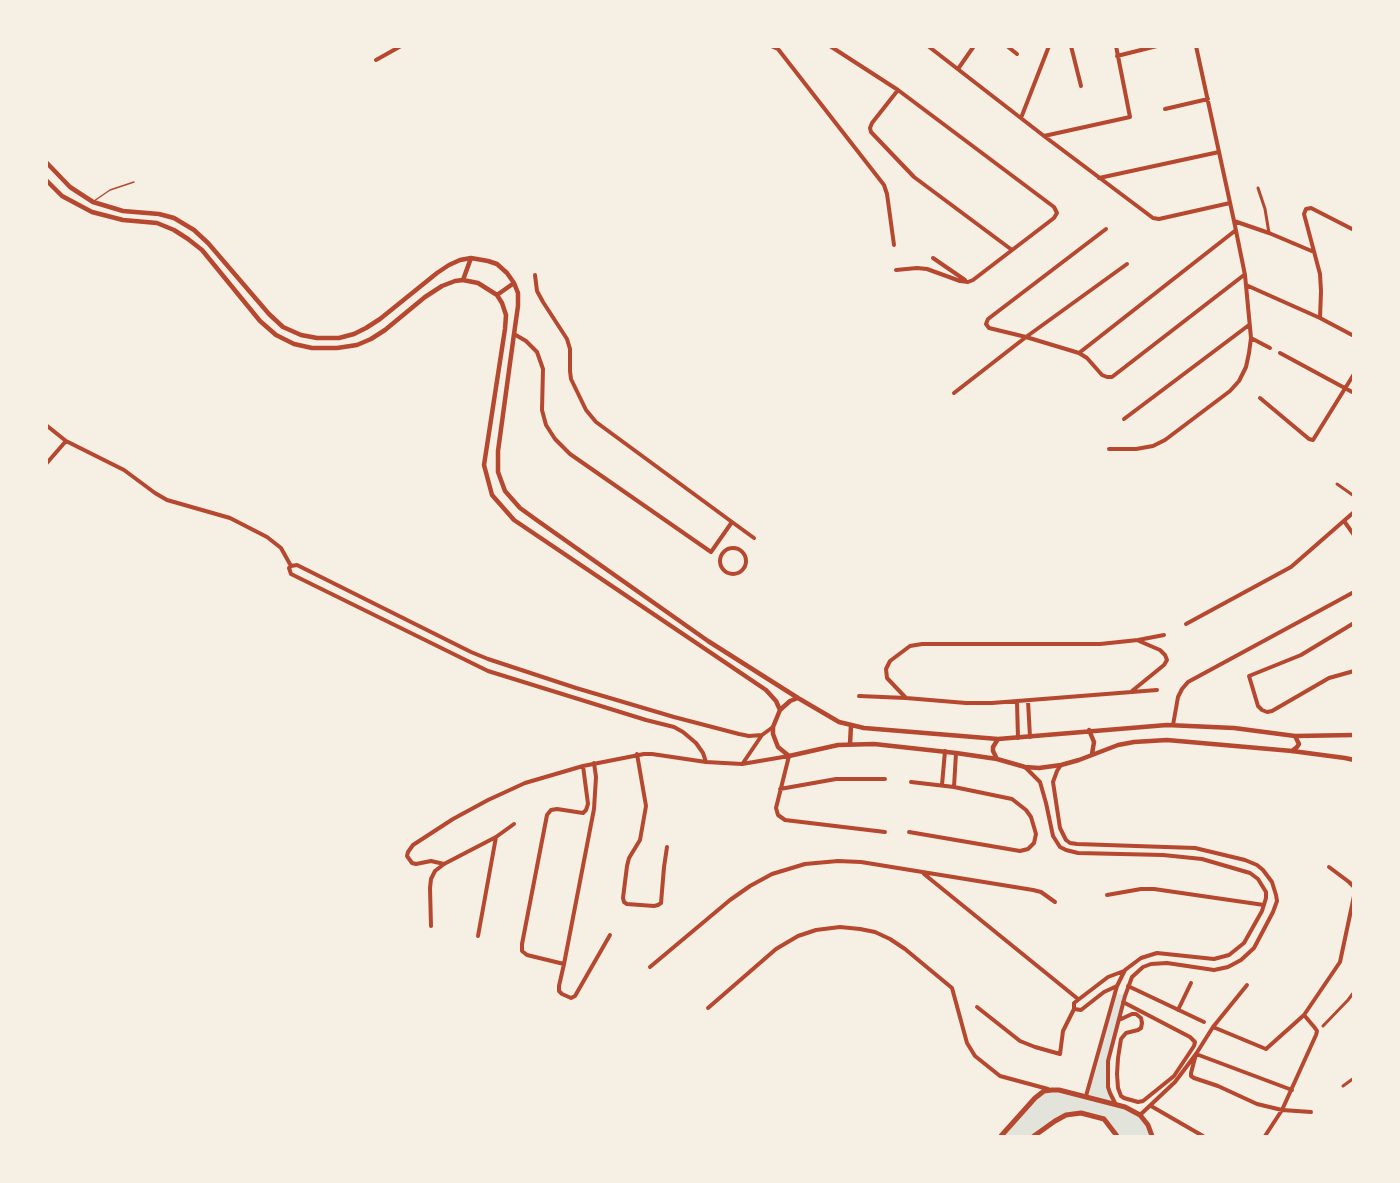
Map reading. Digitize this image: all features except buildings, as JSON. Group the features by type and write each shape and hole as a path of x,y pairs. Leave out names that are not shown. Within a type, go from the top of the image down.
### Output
{"main road":[{"path":"1001,1137 1035,1098 1044,1091 1052,1090 1086,1096 1125,1107 1140,1115 1148,1125 1152,1137"},
{"path":"1034,1137 1066,1115 1081,1113 1104,1119 1117,1137"},
{"path":"1010,1125 1011,1137"}],"street":[{"path":"376,60 401,46"},
{"path":"771,46 780,48 884,185 894,245"},
{"path":"830,46 898,90 1054,207 1057,213 1054,218 974,280 960,281 927,269 896,270"},
{"path":"928,46 1153,218 1160,219 1230,203"},
{"path":"957,69 974,46"},
{"path":"1007,46 1017,54"},
{"path":"1021,118 1049,46"},
{"path":"1071,46 1081,86"},
{"path":"1044,136 1130,117 1116,46"},
{"path":"1117,56 1157,46"},
{"path":"1109,449 1153,447 1165,440 1230,391 1239,381 1246,367 1251,338 1245,275 1196,46"},
{"path":"898,90 872,123 871,132 914,177 1012,250"},
{"path":"1165,109 1208,99"},
{"path":"1099,178 1219,152"},
{"path":"46,162 70,187 93,202 123,211 159,214 174,218 194,230 269,314 283,327 301,335 339,338 380,320 437,273 460,261 471,258 497,264 507,273 518,293 498,451 498,472 505,491 520,508 547,528 708,641 833,719 864,728 998,739 1173,724 1234,728 1295,736 1353,735"},
{"path":"46,180 62,196 92,212 123,220 157,223 188,239 202,250 260,321 276,334 294,344 312,348 357,345 385,330 425,297 454,281 478,283 497,295 506,315 484,465 492,495 514,520 766,690 776,701 780,710"},
{"path":"1258,188 1269,232"},
{"path":"1320,318 1320,274 1304,214 1306,208 1311,208 1353,230"},
{"path":"1234,221 1269,232 1314,253"},
{"path":"1106,229 988,319 986,324 989,328 1079,353 1087,358 1102,375 1112,377 1245,275"},
{"path":"1079,353 1236,230"},
{"path":"463,280 471,258"},
{"path":"933,258 968,282"},
{"path":"954,393 1026,337 1127,264"},
{"path":"535,275 537,291 567,339 570,349 571,379 586,410 596,422 754,538"},
{"path":"497,295 514,283"},
{"path":"1246,285 1320,318 1353,336"},
{"path":"1124,419 1250,325"},
{"path":"514,334 526,341 537,352 543,369 542,410 546,425 555,439 570,454 720,558"},
{"path":"1251,338 1269,348"},
{"path":"1280,353 1353,393"},
{"path":"1260,398 1313,440 1353,374"},
{"path":"46,425 66,441 124,470 167,500 230,518 257,531 281,548 291,566 291,574 488,671 674,727 683,732 700,749 706,762"},
{"path":"46,464 66,441"},
{"path":"1337,484 1353,496"},
{"path":"1186,624 1291,567 1353,512"},
{"path":"711,552 732,522"},
{"path":"1344,522 1353,535"},
{"path":"727,550 738,550 745,557 745,565 738,573 728,573 722,569 720,558 727,550"},
{"path":"291,566 297,565 488,659 649,710 739,734 762,735"},
{"path":"1173,724 1178,697 1188,682 1353,592"},
{"path":"1353,623 1301,655 1249,676 1258,706 1267,712 1329,678 1353,671"},
{"path":"906,698 887,678 886,669 890,661 910,646 922,644 1079,645 1138,640 1164,635"},
{"path":"1132,691 1167,660 1166,655 1160,650 1138,640"},
{"path":"860,696 966,703 1017,702 1157,690"},
{"path":"789,756 775,741 773,727 780,710 790,701 798,698"},
{"path":"1028,701 1030,737"},
{"path":"1017,702 1017,738"},
{"path":"646,720 649,710"},
{"path":"850,744 851,726"},
{"path":"742,764 762,735 773,727"},
{"path":"1089,730 1094,742 1092,754"},
{"path":"1292,751 1299,744 1295,736"},
{"path":"997,759 993,752 994,742 998,739"},
{"path":"444,864 431,861 412,863 407,856 408,852 413,846 453,819 525,783 583,765 637,754 742,764 838,745 874,744 945,751 1039,768 1061,765 1118,745 1167,740 1292,751 1353,760"},
{"path":"942,785 945,751"},
{"path":"954,787 956,753"},
{"path":"637,754 646,806 640,840 627,866 624,902 658,906 662,899 667,847"},
{"path":"789,756 776,808 778,815 784,820 885,832"},
{"path":"594,763 596,777 593,815 559,986 562,994 571,998 575,996 610,935"},
{"path":"582,813 588,804 583,765"},
{"path":"1061,765 1053,782 1060,828 1070,843 1187,847 1251,862 1263,870 1272,882 1277,901 1274,912 1254,948 1241,960 1228,967 1214,969 1167,963 1151,964 1136,973 1128,986 1108,1061 1108,1087 1114,1103"},
{"path":"977,1006 1020,1041 1060,1054 1063,1031 1074,1009 1074,1003 1078,999 1112,975 1125,970 1142,958 1157,953 1214,959 1229,955 1244,943 1266,898 1266,892 1258,879 1250,873 1213,862 1192,857 1078,853 1060,847 1053,836 1040,782 1025,767"},
{"path":"780,789 836,779 885,779"},
{"path":"909,832 1020,851 1028,849 1034,843 1036,834 1031,817 1012,799 954,787 911,782"},
{"path":"1046,803 1051,799 1056,803"},
{"path":"564,964 527,955 522,951 547,815 551,810 558,809 593,815"},
{"path":"431,926 431,879 435,871 496,837 514,824"},
{"path":"478,936 496,837"},
{"path":"650,967 740,892 761,879 805,864 838,861 861,862 1033,890 1041,892 1055,902"},
{"path":"1329,867 1353,887"},
{"path":"924,873 1078,999"},
{"path":"1107,895 1154,889 1264,905"},
{"path":"1213,1027 1266,1048 1304,1016 1340,962 1353,896"},
{"path":"708,1008 776,949 798,936 816,930 840,927 875,932 905,949 952,988 967,1043 975,1056 1000,1076 1052,1090"},
{"path":"1086,1096 1115,992 1125,970"},
{"path":"1178,1010 1191,983"},
{"path":"1140,1115 1175,1082 1213,1027 1247,985"},
{"path":"1128,986 1204,1022"},
{"path":"1074,1009 1081,1010 1104,992 1117,987"},
{"path":"1115,992 1125,996"},
{"path":"1323,1026 1353,992"},
{"path":"1118,1020 1136,1014 1141,1018 1141,1028 1126,1033 1121,1039 1117,1074 1121,1096 1138,1102 1143,1101 1174,1076 1195,1042 1190,1037 1123,1002"},
{"path":"1265,1137 1292,1090 1317,1031 1304,1016"},
{"path":"1196,1054 1292,1090"},
{"path":"1196,1054 1191,1076 1250,1102 1282,1110 1311,1112"},
{"path":"1343,1086 1353,1078"},
{"path":"1151,1106 1203,1137"}],"lane":[{"path":"93,202 110,190 134,182"}],"shaded area":[{"path":"1115,993 1125,996 1109,1053 1108,1086 1114,1103 1140,1115 1152,1136 1117,1136 1104,1119 1093,1116 1067,1115 1034,1136 1001,1136 1035,1098 1052,1090 1086,1096"}]}
